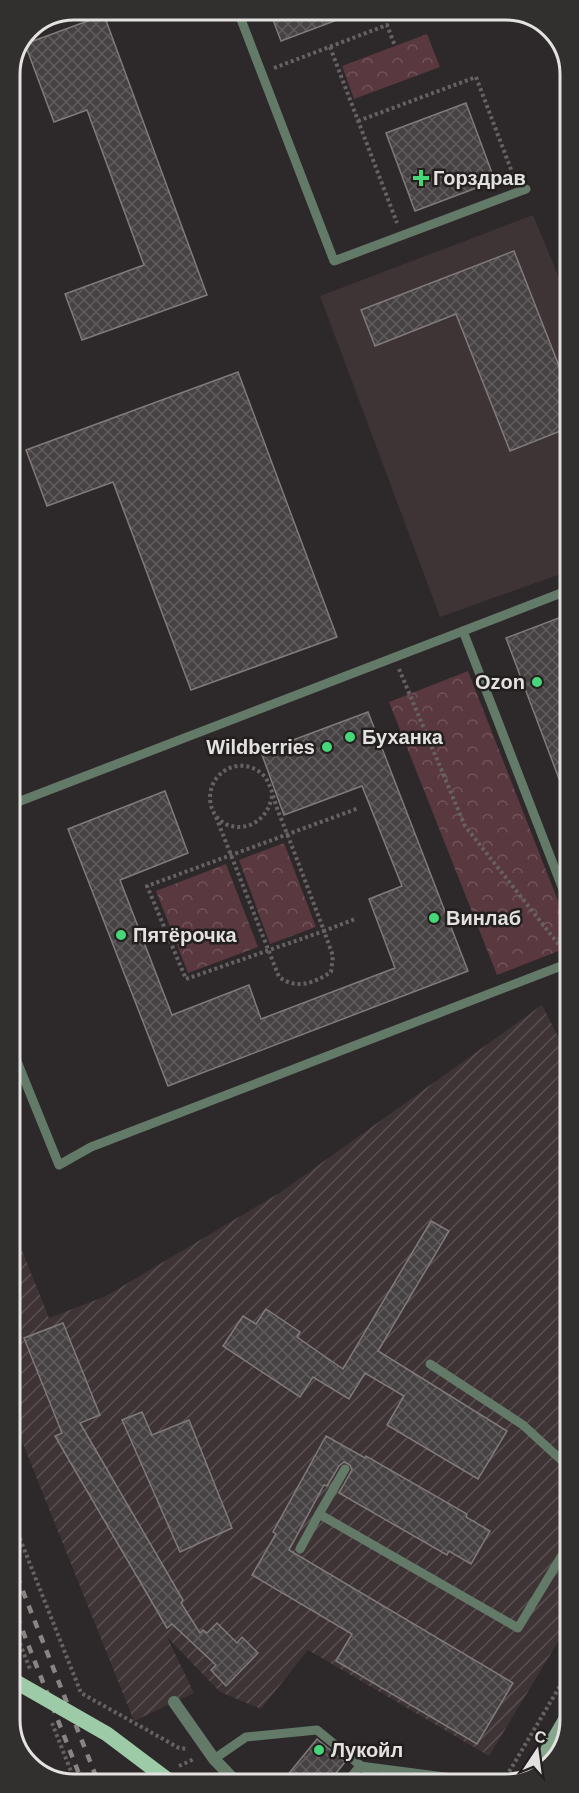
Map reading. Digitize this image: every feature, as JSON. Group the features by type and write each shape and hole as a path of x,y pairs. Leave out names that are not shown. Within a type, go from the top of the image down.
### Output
{"main road":[{"path":"20,1684 107,1734 158,1773"},
{"path":"546,1755 555,1742"}],"street":[{"path":"174,1702 212,1755 228,1773"}],"lane":[{"path":"241,20 334,261 523,190"},
{"path":"20,801 560,593"},
{"path":"463,631 560,882"},
{"path":"20,1069 59,1165 91,1147 560,966"},
{"path":"430,1364 523,1425 560,1459"},
{"path":"300,1549 345,1469"},
{"path":"320,1515 518,1628 560,1559"},
{"path":"212,1755 246,1737 317,1731 370,1774"},
{"path":"360,1766 405,1774"},
{"path":"354,1774 360,1766"}],"path":[{"path":"262,72 387,25 395,46"},
{"path":"330,46 402,236"},
{"path":"358,121 476,77 523,190"},
{"path":"399,667 465,826 560,947"},
{"path":"248,766 265,777 324,931 334,962 331,972 318,980 303,984 288,984 279,978 213,811 210,802 213,782 228,768 248,766"},
{"path":"213,811 228,825 248,826 258,822 265,815 272,796"},
{"path":"355,919 186,979 147,886 359,808"},
{"path":"20,1539 81,1694 179,1749 212,1755"},
{"path":"508,1774 560,1686"}],"shaded area":[{"path":"533,215 560,280 560,574 440,617 320,296"},
{"path":"542,1005 560,1040 560,1639 489,1756 308,1650 261,1709 220,1692 167,1637 194,1693 134,1721 20,1436 20,1246 49,1318 106,1296 281,1192"}],"green space":[{"path":"427,34 440,67 354,99 342,66"},
{"path":"468,671 560,906 560,950 497,975 389,702"},
{"path":"284,843 316,927 270,944 239,860"},
{"path":"226,864 258,947 188,973 156,891"}],"building":[{"path":"90,20 106,20 207,295 82,340 65,294 144,265 87,110 54,122 26,48 29,42"},
{"path":"273,20 337,20 281,41"},
{"path":"466,103 495,181 415,211 386,133"},
{"path":"514,251 560,369 560,431 510,451 456,314 375,346 361,310"},
{"path":"238,372 337,637 191,690 113,482 47,506 26,450"},
{"path":"560,617 560,781 506,638"},
{"path":"368,712 468,971 168,1086 68,829 165,791 188,853 120,880 172,1015 249,985 261,1019 395,968 369,899 402,886 362,786 284,815 261,752"},
{"path":"431,1221 449,1231 378,1351 507,1431 478,1479 387,1425 404,1396 365,1373 349,1399 313,1377 300,1397 223,1346 243,1316 256,1324 266,1309 300,1332 297,1337 343,1369"},
{"path":"63,1323 100,1415 80,1423 183,1600 181,1603 200,1633 203,1630 207,1633 217,1623 237,1643 242,1637 258,1653 226,1686 211,1670 216,1665 172,1624 167,1628 55,1436 62,1433 24,1338"},
{"path":"142,1412 152,1435 189,1420 232,1528 180,1552 122,1420"},
{"path":"326,1436 365,1458 366,1456 467,1514 466,1517 490,1531 471,1564 449,1551 447,1555 339,1493 352,1470 350,1465 344,1462 327,1486 324,1485 289,1550 513,1683 477,1744 336,1661 352,1634 252,1575 276,1534 273,1532"},
{"name":"Лукойл","path":"317,1739 345,1762 336,1774 289,1774"}],"railway":[{"path":"20,1584 95,1773"},
{"path":"20,1624 79,1773"}],"place":[{"name":"Горздрав","path":"421,178"},
{"name":"Ozon","path":"537,682"},
{"name":"Буханка","path":"350,737"},
{"name":"Wildberries","path":"327,747"},
{"name":"Винлаб","path":"434,918"},
{"name":"Пятёрочка","path":"121,935"},
{"name":"Лукойл","path":"319,1750"}]}
